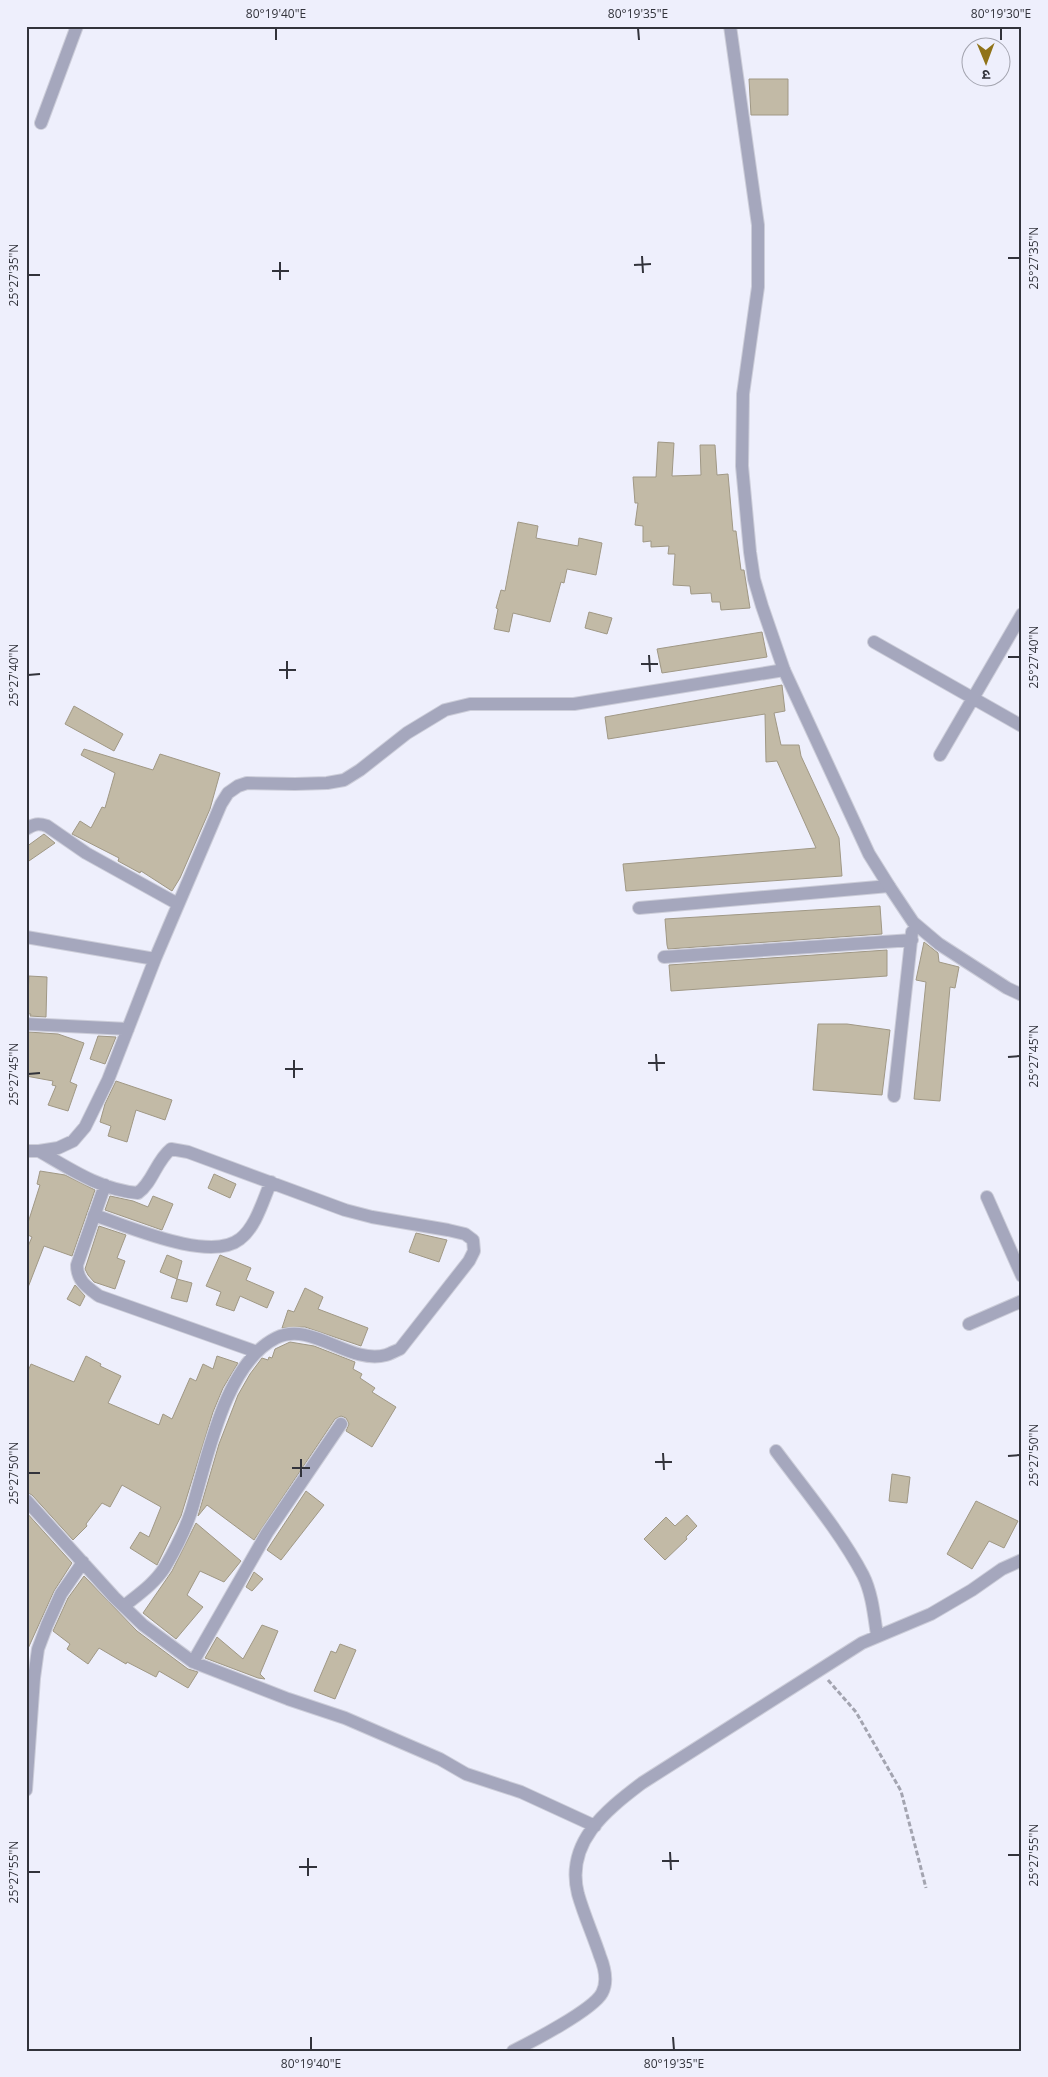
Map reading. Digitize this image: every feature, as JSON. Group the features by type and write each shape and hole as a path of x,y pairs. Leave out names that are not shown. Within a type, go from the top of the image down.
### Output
{"street":[{"path":"41,123 77,26"},
{"path":"730,26 758,225 758,287 743,394 742,466 754,579 784,670 869,854 889,886 913,922 938,944 1007,988 1022,995"},
{"path":"940,754 1022,614"},
{"path":"874,642 1022,726"},
{"path":"26,1150 39,1151 58,1148 73,1141 85,1127 108,1080 155,958 221,804 228,793 238,786 247,783 295,784 327,783 344,780 360,770 407,732 445,710 470,704 574,704 784,670"},
{"path":"26,829 33,824 47,826 61,838 86,853 178,904"},
{"path":"639,908 889,886"},
{"path":"894,1096 913,922"},
{"path":"26,937 155,958"},
{"path":"664,957 912,940"},
{"path":"26,1024 128,1029"},
{"path":"39,1151 81,1176 125,1192 138,1193 146,1187 163,1155 171,1149 188,1152 345,1210 465,1234 473,1240 474,1251 470,1261 400,1349 385,1356 371,1356 352,1352 297,1333 279,1336 257,1352 238,1376 227,1397 190,1513 165,1567 150,1584 124,1606"},
{"path":"94,1215 188,1246 210,1248 227,1246 240,1239 252,1225 271,1182"},
{"path":"105,1185 77,1265 77,1275 84,1285 99,1296 257,1352"},
{"path":"987,1197 1022,1276"},
{"path":"969,1324 1022,1301"},
{"path":"193,1662 266,1533 341,1424"},
{"path":"776,1451 845,1545 864,1576 873,1608 877,1635"},
{"path":"26,1500 143,1625 193,1662 288,1699 345,1718 440,1759 466,1774 521,1792 595,1826"},
{"path":"513,2051 586,2008 602,1993 604,1976 602,1963 578,1894 576,1858 583,1842 619,1800 642,1783 862,1642 931,1614 972,1590 1002,1569 1022,1560"},
{"path":"26,1790 30,1678 38,1649 61,1594 83,1562"}],"path":[{"path":"820,1670 856,1712 901,1791 926,1888"}],"building":[{"path":"749,79 788,79 788,115 751,115"},
{"path":"658,442 674,443 672,476 701,475 700,445 715,445 717,475 728,474 733,531 736,531 741,570 744,570 750,608 721,610 720,602 712,602 711,593 691,594 690,586 673,585 675,554 668,554 669,546 651,547 651,541 643,542 643,526 635,525 638,503 635,503 633,477 656,477"},
{"path":"518,522 538,526 536,538 578,546 579,538 602,543 596,575 567,569 564,583 561,582 550,622 513,613 509,632 494,629 498,609 496,608 501,590 505,591"},
{"path":"589,612 612,618 607,634 585,628"},
{"path":"762,632 767,657 662,673 657,649"},
{"path":"782,685 785,711 774,713 781,745 799,745 801,756 839,838 842,876 626,891 623,864 816,848 777,761 766,762 765,714 608,739 605,717"},
{"path":"74,706 123,734 114,751 65,724"},
{"path":"84,749 153,770 160,754 220,773 210,809 180,878 172,891 141,871 140,873 118,861 119,858 72,834 80,821 91,828 102,807 105,808 115,773 81,755"},
{"path":"44,834 55,843 26,863 26,847"},
{"path":"880,906 882,934 668,949 667,945 665,919"},
{"path":"924,942 938,953 939,962 959,967 955,988 950,987 940,1101 914,1099 926,982 916,980"},
{"path":"887,950 887,976 671,991 669,965"},
{"path":"29,976 47,977 46,1017 30,1016 31,1014 27,1014"},
{"path":"818,1024 847,1024 890,1030 882,1095 813,1090"},
{"path":"28,1032 58,1034 84,1043 70,1082 77,1085 68,1111 48,1105 56,1086 52,1085 53,1081 26,1076"},
{"path":"98,1036 116,1037 105,1064 90,1059"},
{"path":"116,1081 172,1100 165,1120 136,1110 127,1142 108,1136 111,1126 100,1122 105,1104"},
{"path":"40,1171 65,1175 95,1190 72,1256 44,1246 27,1290 26,1251 32,1237 26,1234 26,1229 40,1185 37,1184"},
{"path":"214,1174 236,1184 230,1198 208,1188"},
{"path":"110,1196 133,1201 148,1207 153,1196 173,1204 162,1230 105,1210"},
{"path":"99,1226 126,1235 117,1258 125,1261 115,1289 94,1282 85,1269"},
{"path":"416,1233 447,1240 439,1262 409,1252"},
{"path":"167,1255 182,1261 177,1279 160,1272"},
{"path":"220,1255 251,1268 246,1280 274,1292 267,1308 240,1296 234,1311 216,1305 221,1292 206,1286"},
{"path":"177,1279 192,1283 187,1302 171,1298"},
{"path":"75,1285 85,1296 80,1306 67,1299"},
{"path":"305,1288 323,1297 318,1309 368,1328 361,1346 305,1327 282,1328 288,1310 294,1312"},
{"path":"290,1342 314,1346 355,1362 353,1369 362,1374 360,1378 375,1388 372,1392 396,1407 372,1447 346,1431 349,1424 346,1418 341,1416 335,1419 254,1540 207,1505 198,1516 219,1444 238,1395 262,1358 268,1360 269,1357 272,1358 275,1349"},
{"path":"86,1356 101,1364 100,1366 121,1376 108,1403 159,1425 163,1414 172,1419 190,1378 196,1381 203,1364 213,1369 217,1356 238,1363 223,1388 213,1412 181,1516 157,1565 130,1548 140,1532 149,1537 161,1507 122,1485 110,1507 102,1503 86,1524 87,1526 73,1540 32,1495 26,1492 26,1376 31,1364 74,1382"},
{"path":"892,1474 910,1477 907,1503 889,1501"},
{"path":"306,1491 324,1505 281,1560 267,1550"},
{"path":"976,1501 1018,1521 1004,1548 989,1541 972,1569 947,1554"},
{"path":"26,1512 72,1563 54,1591 26,1653"},
{"path":"687,1515 697,1526 686,1537 687,1539 665,1560 644,1539 666,1517 675,1526"},
{"path":"196,1523 241,1561 224,1582 200,1571 187,1595 203,1607 176,1639 143,1613 172,1571"},
{"path":"254,1572 263,1579 252,1591 246,1587"},
{"path":"84,1576 137,1631 188,1669 198,1672 188,1688 159,1671 156,1677 127,1662 126,1664 99,1648 88,1664 67,1649 70,1644 53,1631 68,1598"},
{"path":"262,1625 278,1631 260,1674 265,1679 205,1658 217,1637 243,1659"},
{"path":"340,1644 356,1650 335,1699 314,1691 331,1651 336,1653"}]}
